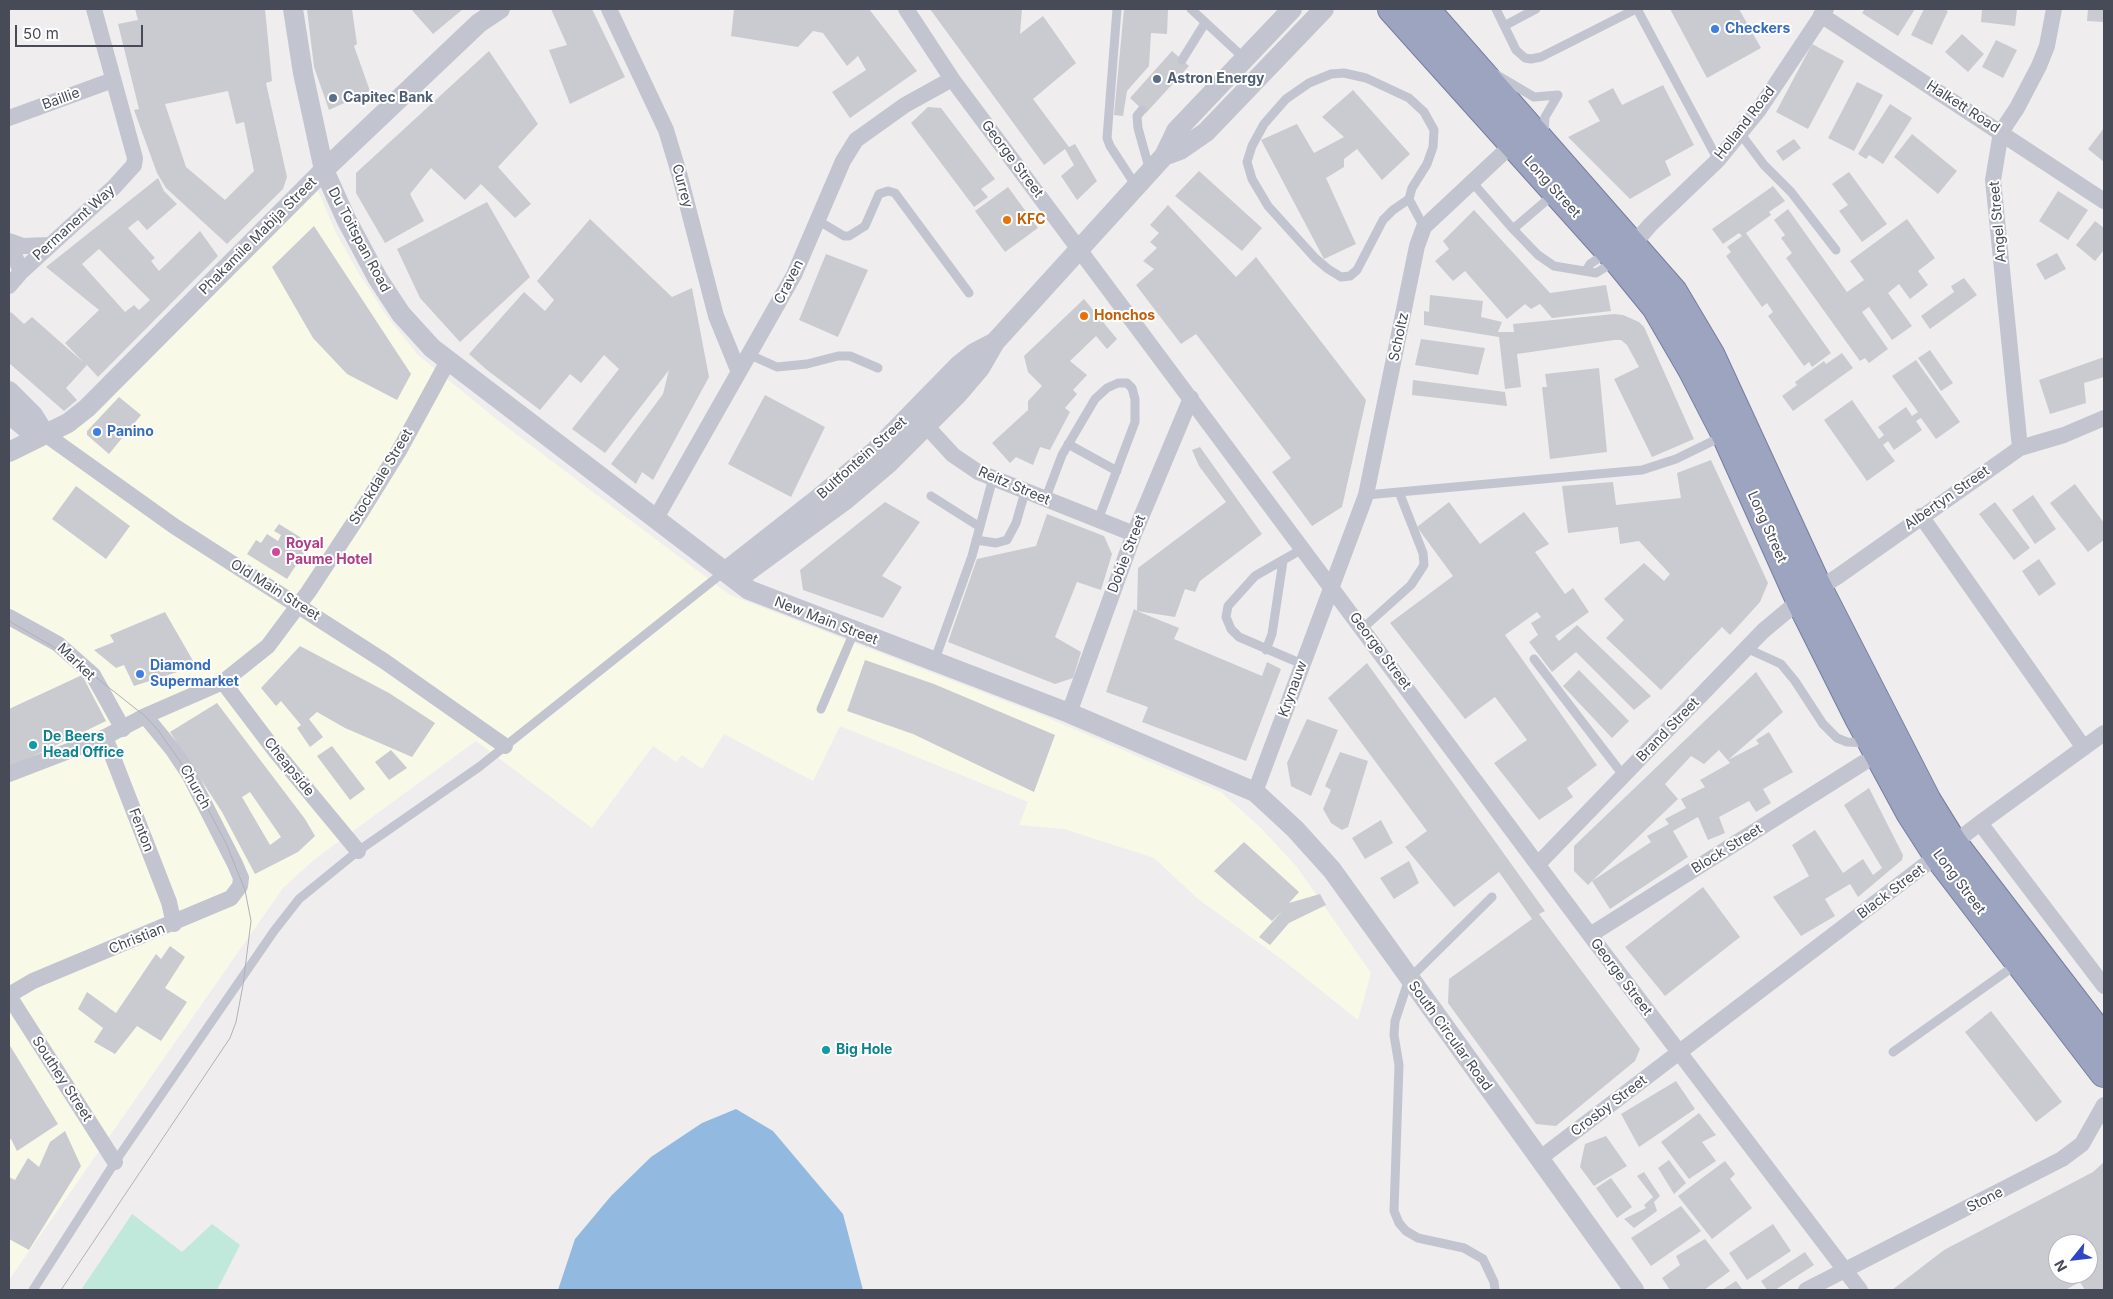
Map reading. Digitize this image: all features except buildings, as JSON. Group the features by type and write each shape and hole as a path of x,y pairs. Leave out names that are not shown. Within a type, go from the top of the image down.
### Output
{"highway":[{"name":"Long Street","path":"1392,9 1522,136 1551,152 1628,244 1673,292 1711,356 1810,594 1868,752 1911,814 1946,850 2104,1040"},
{"name":"Long Street","path":"1425,9 1470,59 1522,136 1556,192 1628,244 1656,307 1692,369 1810,594 1927,801 1946,850 2019,962 2104,1074"}],"street":[{"path":"94,9 113,80"},
{"name":"Du Toitspan Road","path":"293,9 310,110 324,170 346,218 378,279 396,307 418,335 448,361"},
{"name":"Phakamile Mabija Street","path":"9,452 68,422 87,408 324,170 480,23 500,9"},
{"name":"Currey","path":"609,9 666,130 716,316 738,370"},
{"name":"George Street","path":"906,9 952,79 1078,249 1304,548 1590,935 1860,1290"},
{"name":"Bultfontein Street","path":"731,576 875,451 920,419 959,365 974,353 995,342 1164,156 1176,130 1292,9"},
{"name":"Bultfontein Street","path":"1164,156 1180,150 1206,132 1266,72 1324,9"},
{"name":"Angel Street","path":"2020,448 1994,180 2001,132 2017,108 2039,66 2047,46 2054,9"},
{"name":"Holland Road","path":"1628,244 1718,160 1758,111 1823,12"},
{"name":"Halkett Road","path":"1823,12 2104,201"},
{"name":"Craven","path":"656,518 738,370 794,275 843,161 856,140 905,105 952,79"},
{"name":"Baillie","path":"9,118 113,80"},
{"name":"Permanent Way","path":"9,286 49,245 114,187 134,165 135,158 113,80"},
{"name":"Scholtz","path":"1331,585 1366,495 1417,246 1424,227 1522,136"},
{"path":"9,241 23,246 49,245"},
{"path":"9,241 21,272"},
{"name":"New Main Street","path":"448,361 749,590 768,599 1069,713 1254,792"},
{"name":"Stockdale Street","path":"9,774 105,737 145,716 223,682 253,660 268,646 298,606 400,449 448,361"},
{"path":"9,391 33,415 45,434"},
{"name":"Dobie Street","path":"1069,713 1134,534 1191,398"},
{"path":"9,414 30,432 45,434"},
{"name":"Albertyn Street","path":"1810,594 2020,448 2064,436 2104,418"},
{"name":"Reitz Street","path":"920,419 953,455 978,472 1134,534"},
{"name":"Old Main Street","path":"45,434 174,526 423,688 505,746"},
{"path":"1921,516 2084,748"},
{"name":"Krynauw","path":"1254,792 1331,585"},
{"name":"Brand Street","path":"1538,864 1746,648 1810,594"},
{"name":"Market","path":"9,616 58,644 93,675 123,728"},
{"name":"Cheapside","path":"223,682 276,752 358,851"},
{"name":"Church","path":"145,716 174,750 189,774 235,864"},
{"name":"Black Street","path":"1679,1053 1980,823 2104,733"},
{"name":"Fenton","path":"105,737 169,902 174,924"},
{"name":"Block Street","path":"1590,935 1868,752"},
{"name":"South Circular Road","path":"1254,792 1295,829 1332,870 1634,1290"},
{"path":"1980,823 2104,986"},
{"name":"Christian","path":"9,995 32,982 174,924 231,898 240,886 241,878 235,864"},
{"name":"Southey Street","path":"9,995 116,1162"},
{"name":"Crosby Street","path":"1539,1160 1679,1053"},
{"name":"Stone","path":"1806,1290 2062,1159 2082,1144 2104,1105"}],"lane":[{"path":"1117,9 1107,138 1110,146 1136,186"},
{"path":"1191,9 1245,59"},
{"path":"1496,9 1516,50 1525,58 1531,60 1541,57 1637,9 1718,160"},
{"path":"1504,26 1536,9"},
{"path":"1182,60 1205,23"},
{"path":"1470,59 1534,97 1558,95 1549,109 1544,125 1546,142 1551,152"},
{"path":"1409,199 1383,220 1357,270 1350,276 1341,277 1316,258 1268,206 1252,179 1247,162 1252,146 1264,124 1286,99 1309,83 1332,74 1344,73 1366,78 1409,98 1424,112 1434,130 1433,147 1427,164 1412,188 1409,199 1424,227"},
{"path":"1142,110 1137,116 1138,128 1150,171"},
{"path":"1740,133 1836,250"},
{"path":"1472,182 1538,255 1554,266 1596,274 1628,244"},
{"path":"817,220 849,236 865,226 879,194 888,191 895,193 969,293"},
{"path":"1513,229 1556,192"},
{"path":"748,354 777,366 799,365 838,356 850,356 878,368"},
{"path":"1046,500 1068,444 1095,399 1107,388 1118,383 1126,383 1132,388 1136,399 1135,422 1098,520"},
{"path":"1366,495 1642,470 1676,459 1726,435"},
{"path":"1068,444 1116,471"},
{"path":"934,662 976,540 993,478"},
{"path":"976,540 996,543 1008,540 1016,523 1026,492"},
{"path":"1363,628 1411,585 1424,565 1423,553 1399,492"},
{"path":"931,496 980,527"},
{"path":"1302,664 1245,640 1231,629 1226,617 1228,606 1255,576 1270,565 1283,561 1304,548"},
{"path":"1266,650 1274,626 1283,561"},
{"path":"33,1290 116,1162 274,931 300,898 358,851 479,767 731,576"},
{"path":"822,708 854,632"},
{"path":"1746,648 1781,664 1796,681 1822,724 1837,738 1868,752"},
{"path":"1534,659 1624,776"},
{"path":"1492,897 1409,979 1395,1021 1394,1035 1399,1065 1394,1211 1399,1223 1406,1231 1418,1238 1464,1248 1483,1259 1496,1290"},
{"path":"1893,1052 2019,962"}],"shaded area":[{"path":"317,188 336,233 358,272 386,315 418,355 500,422 730,595 1041,715 1221,792 1261,828 1297,867 1371,973 1358,1020 1284,961 1198,899 1154,858 1064,829 1019,825 1028,802 840,726 813,781 724,734 702,769 682,755 676,762 653,746 592,828 476,741 315,859 283,888 9,1280 9,462 30,451"}],"green space":[{"path":"132,1214 182,1252 212,1224 240,1245 217,1290 81,1290"}],"water":[{"path":"736,1109 773,1131 843,1214 863,1290 558,1290 575,1239 611,1196 651,1157 702,1123"}],"tram line":[{"path":"9,621 52,646 93,675 145,716 158,730 189,774 226,843 245,890 251,921 243,985 236,1022 230,1038 61,1290"}],"place":[{"name":"Checkers","path":"1715,29"},
{"name":"Astron Energy","path":"1157,79"},
{"name":"Capitec Bank","path":"333,98"},
{"name":"KFC","path":"1007,220"},
{"name":"Honchos","path":"1084,316"},
{"name":"Panino","path":"97,432"},
{"name":"Royal Paume Hotel","path":"276,552"},
{"name":"Diamond Supermarket","path":"140,674"},
{"name":"De Beers Head Office","path":"33,745"},
{"name":"Big Hole","path":"826,1050"}]}
